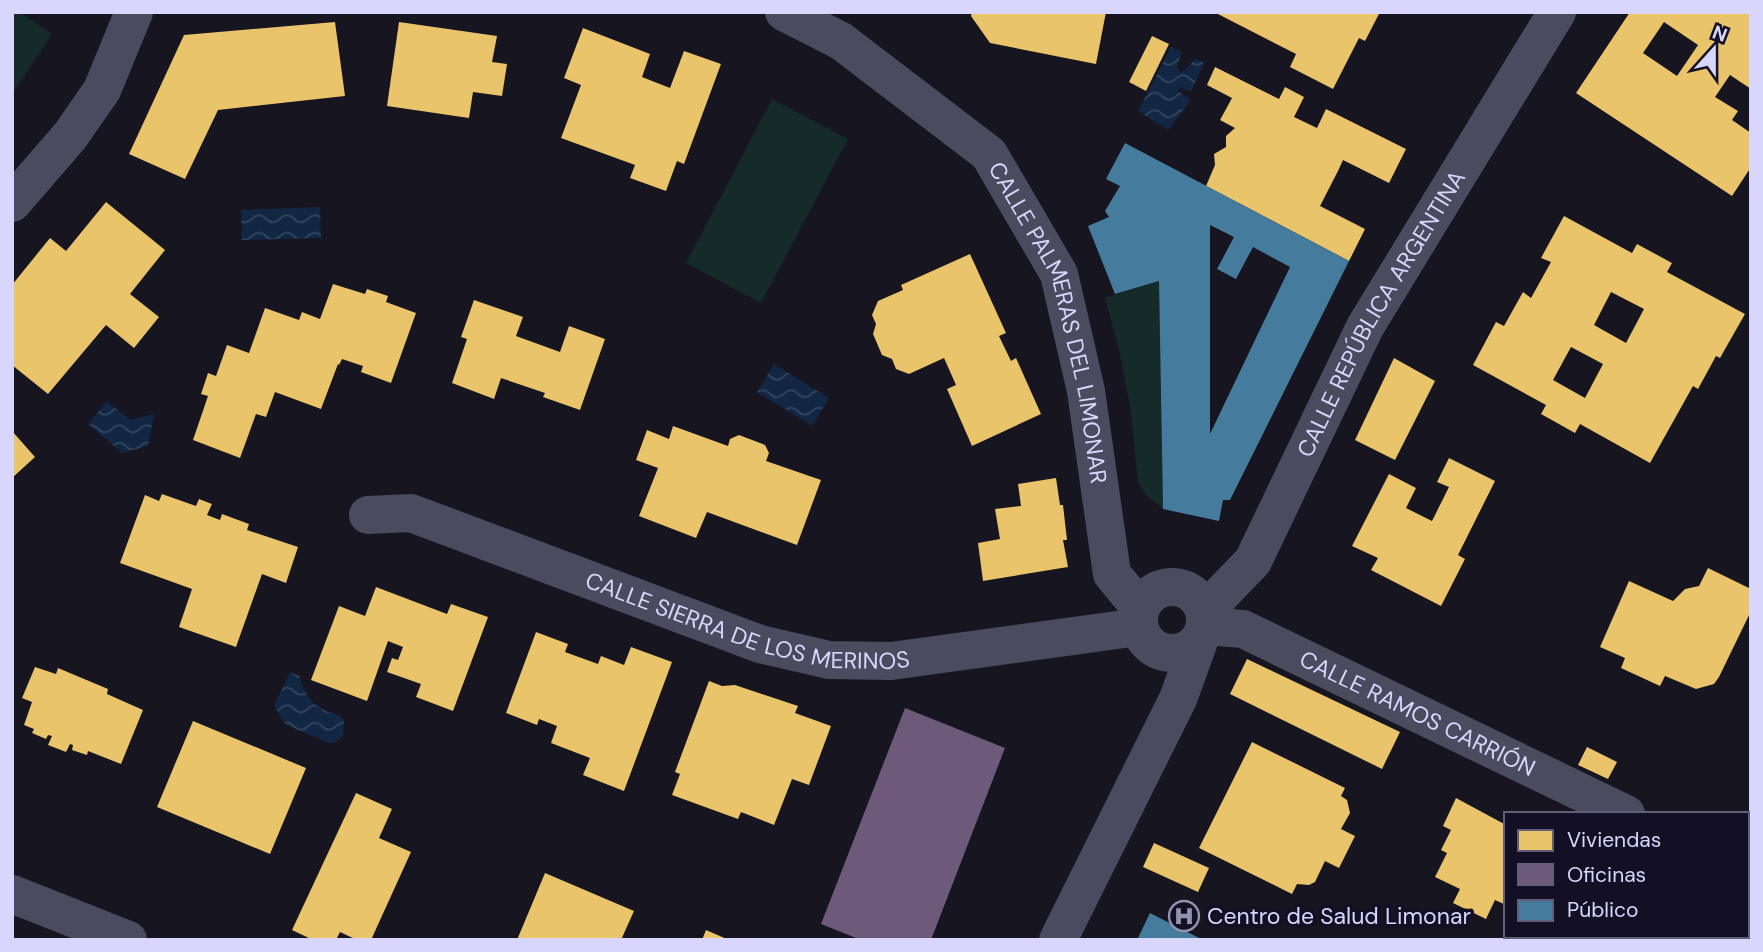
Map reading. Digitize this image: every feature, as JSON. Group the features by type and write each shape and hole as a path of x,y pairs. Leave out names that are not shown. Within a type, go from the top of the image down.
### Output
{"street":[{"path":"12,203 71,136 102,90 134,12"},
{"name":"CALLE PALMERAS DEL LIMONAR","path":"784,12 841,27 989,154 1059,274 1086,391 1112,574 1139,618"},
{"name":"CALLE REPÚBLICA ARGENTINA","path":"1058,940 1178,699 1203,626 1253,561 1365,327 1557,12"},
{"name":"CALLE SIERRA DE LOS MERINOS","path":"368,515 411,513 760,644 830,660 891,661 1139,618"},
{"path":"1174,586 1188,590 1199,599 1203,626 1187,651 1171,654 1157,650 1145,640 1139,618 1147,597 1160,588 1174,586"},
{"name":"CALLE RAMOS CARRIÓN","path":"1203,626 1243,629 1622,812"},
{"path":"12,894 128,940"}],"green space":[{"path":"12,12 19,12 52,34 12,94"},
{"path":"772,99 848,139 761,303 686,263"},
{"path":"1159,281 1163,509 1147,496 1138,482 1131,412 1119,349 1105,298"}],"water":[{"path":"1171,47 1182,52 1177,67 1180,72 1196,58 1204,63 1191,92 1179,87 1178,91 1191,100 1168,130 1138,111"},
{"path":"320,207 321,238 242,240 241,210"},
{"path":"774,364 829,398 812,426 757,392"},
{"path":"107,401 130,420 154,414 148,446 122,453 88,424"},
{"path":"290,672 299,676 306,692 317,706 344,720 343,736 336,742 329,743 286,725 274,706"}],"building: Viviendas":[{"path":"972,12 1106,12 1096,64 990,43 971,16"},
{"path":"1214,12 1380,12 1365,41 1359,38 1333,89 1290,67 1296,54"},
{"path":"1630,12 1751,12 1751,89 1730,75 1715,97 1738,111 1732,120 1751,133 1751,167 1732,196 1576,93","holes":["1664,22 1698,45 1677,76 1643,53"]},
{"path":"335,22 345,96 218,110 185,179 129,154 184,35"},
{"path":"399,22 497,36 492,62 507,64 502,96 473,92 469,118 387,106"},
{"path":"583,28 650,54 642,77 670,88 684,51 721,64 684,164 677,161 666,191 630,178 635,165 561,138 581,85 564,78"},
{"path":"1152,36 1169,44 1146,91 1129,82"},
{"path":"1215,67 1279,99 1285,87 1304,97 1294,117 1317,128 1326,109 1406,149 1389,183 1343,160 1320,206 1365,229 1349,261 1206,186 1215,165 1214,154 1226,147 1226,136 1235,128 1220,120 1232,98 1207,85"},
{"path":"106,202 165,250 130,294 159,317 134,348 106,325 48,394 12,365 12,285 50,238 66,251"},
{"path":"1564,216 1632,253 1637,244 1672,263 1667,272 1745,314 1720,358 1716,356 1698,389 1693,386 1650,463 1580,424 1575,433 1541,414 1546,405 1473,365 1496,322 1504,326 1523,292 1531,298 1551,262 1541,258","holes":["1611,292 1644,309 1626,343 1594,325","1571,347 1603,364 1585,398 1553,380"]},
{"path":"970,254 1006,333 999,336 1011,361 1016,358 1041,414 972,446 947,389 956,385 944,358 909,374 896,369 892,359 882,355 873,334 876,324 872,315 878,301 903,290 901,285"},
{"path":"333,284 365,294 367,289 388,296 386,302 416,313 391,383 361,372 363,366 342,359 321,409 275,392 266,417 256,414 240,458 193,440 208,396 201,394 208,373 216,376 227,345 249,353 265,308 299,320 302,312 320,319"},
{"path":"474,300 523,317 516,336 560,352 569,326 605,339 580,410 543,397 545,393 501,378 494,399 452,383 467,339 461,337"},
{"path":"1394,358 1435,381 1395,460 1355,440"},
{"path":"673,426 728,446 730,439 739,435 765,445 769,453 766,461 821,480 797,545 707,512 696,538 639,516 658,468 636,460 647,430 669,439"},
{"path":"12,431 35,457 12,478"},
{"path":"1449,458 1495,481 1458,555 1465,559 1441,606 1371,570 1378,558 1352,546 1389,474 1416,488 1406,508 1432,521 1449,487 1437,482"},
{"path":"1056,478 1060,505 1063,505 1067,540 1063,540 1068,567 983,581 978,543 1000,539 995,509 1021,506 1018,484"},
{"path":"162,494 196,506 199,499 212,504 207,515 220,520 222,514 249,524 247,530 298,547 286,583 262,574 236,647 179,627 192,589 120,563 145,495 159,501"},
{"path":"1708,568 1751,589 1751,611 1714,684 1696,689 1665,676 1660,686 1621,668 1625,658 1600,647 1629,581 1673,601 1685,589 1699,586"},
{"path":"376,587 447,614 451,604 488,617 453,711 416,697 421,684 387,672 392,658 398,660 403,647 388,641 367,701 311,680 339,606 365,616"},
{"path":"536,632 568,644 565,652 598,664 601,656 624,665 631,647 672,662 624,791 583,775 590,758 551,743 557,726 539,719 537,725 506,713"},
{"path":"1247,659 1400,732 1382,769 1230,694"},
{"path":"35,667 56,674 58,668 108,689 107,694 143,710 121,764 88,751 87,755 72,750 73,745 70,744 66,752 48,745 52,736 48,735 46,739 32,733 34,729 24,725 32,702 22,698"},
{"path":"709,681 722,686 735,685 798,706 795,713 831,726 809,785 792,779 774,825 741,812 738,819 672,795 680,774 675,772"},
{"path":"193,721 306,768 270,854 157,807"},
{"path":"1252,742 1345,788 1341,796 1347,800 1350,813 1341,829 1355,836 1339,868 1325,861 1315,882 1309,885 1297,884 1292,894 1199,848"},
{"path":"1587,747 1617,762 1608,779 1578,765"},
{"path":"356,793 392,809 379,838 411,852 371,940 357,940 340,932 336,940 313,940 292,930"},
{"path":"1456,798 1504,824 1504,904 1495,900 1486,919 1453,903 1460,889 1435,877 1447,853 1441,850 1451,830 1443,826"},
{"path":"1154,843 1209,868 1198,892 1143,867"},
{"path":"545,873 634,911 621,940 517,940"},
{"path":"706,930 729,940 702,940"},
{"path":"1537,938 1608,938 1607,940 1536,940"}],"building: Oficinas":[{"path":"905,708 1005,748 931,940 861,940 821,924"}],"building: Público":[{"path":"1125,143 1349,261 1230,500 1223,500 1219,521 1163,509 1159,281 1115,294 1088,226 1109,217 1105,211 1120,186 1106,179","holes":["1210,225 1234,237 1217,269 1236,279 1253,247 1290,267 1210,434"]},
{"path":"1150,913 1203,940 1137,940"}],"place":[{"name":"Centro de Salud Limonar","path":"1184,916"}]}
